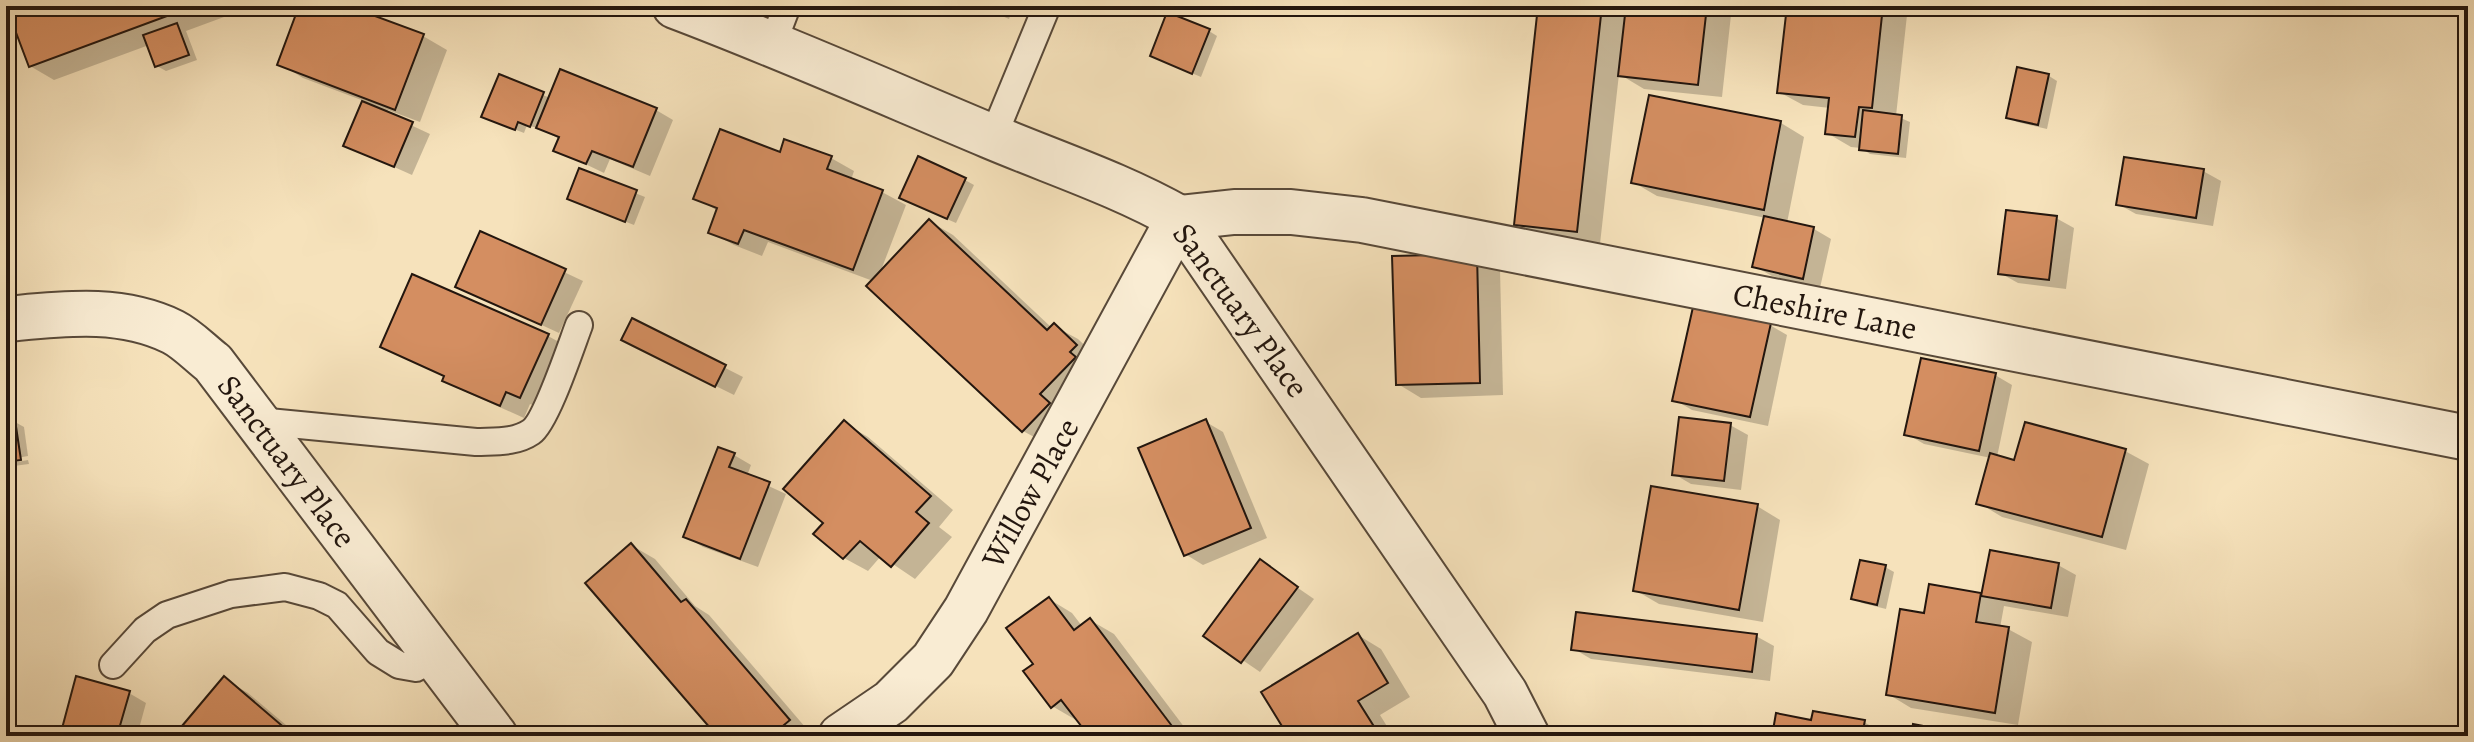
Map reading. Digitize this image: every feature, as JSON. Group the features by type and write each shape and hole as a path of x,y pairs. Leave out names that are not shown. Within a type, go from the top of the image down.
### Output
{"street":[{"name":"Sanctuary Place","path":"675,6 780,24 993,137 1138,195 1179,218 1505,693 1527,736"},
{"name":"Cheshire Lane","path":"1179,218 1234,212 1291,212 1362,220 2468,438"},
{"name":"Willow Place","path":"841,736 891,702 933,660 966,610 1179,218"},
{"name":"Sanctuary Place","path":"6,319 82,312 135,319 175,333 213,363 495,736"}],"lane":[{"path":"993,137 1047,6"},
{"path":"258,421 476,442 512,440 533,431 544,412 579,325"},
{"path":"113,665 145,630 167,615 231,594 285,587 319,596 337,605 378,652 399,665 416,668 434,656"}],"building":[{"path":"6,6 194,6 29,67"},
{"path":"299,6 348,6 424,34 395,110 277,65"},
{"path":"1538,6 1602,6 1577,232 1514,225"},
{"path":"1626,6 1707,6 1698,85 1618,76"},
{"path":"1787,6 1883,6 1872,108 1859,107 1855,137 1825,134 1829,98 1777,93"},
{"path":"1167,12 1210,29 1192,74 1150,56"},
{"path":"177,23 189,55 155,67 143,35"},
{"path":"2017,67 2049,74 2038,125 2006,118"},
{"path":"560,69 657,108 633,167 592,151 586,164 553,151 559,137 536,128"},
{"path":"499,74 544,92 530,127 518,122 515,130 481,117"},
{"path":"1649,95 1781,121 1764,210 1631,183"},
{"path":"362,101 413,122 394,167 343,146"},
{"path":"1863,110 1902,115 1898,154 1859,150"},
{"path":"720,129 780,152 784,139 832,156 827,169 883,190 853,270 744,230 738,244 708,233 717,208 693,199"},
{"path":"918,156 966,178 947,219 899,198"},
{"path":"2124,157 2204,169 2196,218 2116,205"},
{"path":"579,168 637,190 625,222 567,199"},
{"path":"2006,210 2057,216 2049,280 1998,274"},
{"path":"1764,216 1814,227 1803,279 1752,267"},
{"path":"929,219 1047,330 1054,323 1077,345 1070,352 1076,357 1040,394 1050,403 1022,432 866,286"},
{"path":"480,231 566,269 541,325 455,287"},
{"path":"1477,254 1480,383 1396,385 1392,256"},
{"path":"412,274 549,334 520,398 506,392 500,406 442,381 444,376 380,347"},
{"path":"1693,307 1771,323 1750,417 1672,401"},
{"path":"632,318 726,365 715,387 621,340"},
{"path":"1921,358 1996,373 1979,451 1904,435"},
{"path":"1679,417 1731,423 1724,481 1672,475"},
{"path":"1206,419 1251,528 1184,556 1138,448"},
{"path":"15,420 21,460 6,462 6,421"},
{"path":"844,420 931,496 916,512 929,523 891,567 860,541 843,559 813,534 823,523 783,489"},
{"path":"2025,422 2126,449 2102,537 1976,504 1990,453 2014,460"},
{"path":"718,447 735,453 729,467 770,482 740,559 683,537"},
{"path":"1651,486 1758,504 1739,610 1633,591"},
{"path":"631,543 681,602 686,599 790,720 771,736 717,736 585,583"},
{"path":"1990,550 2059,563 2051,608 1981,596"},
{"path":"1260,559 1298,587 1241,663 1203,636"},
{"path":"1860,560 1886,565 1877,605 1851,599"},
{"path":"1929,584 1981,593 1976,622 2009,627 1995,713 1886,695 1900,609 1924,613"},
{"path":"1049,597 1074,630 1090,618 1175,730 1168,736 1079,736 1085,731 1061,700 1051,708 1023,671 1033,664 1006,628"},
{"path":"1576,612 1757,634 1752,672 1571,650"},
{"path":"1358,633 1388,683 1358,701 1380,736 1288,736 1261,692"},
{"path":"76,676 130,691 117,736 60,736"},
{"path":"224,676 294,736 185,736 189,732 182,726"},
{"path":"1813,711 1865,720 1862,736 1772,736 1776,713 1811,720"},
{"path":"1913,724 1965,734 1911,736"},
{"path":"2208,730 2208,736 2161,736 2161,734"}]}
